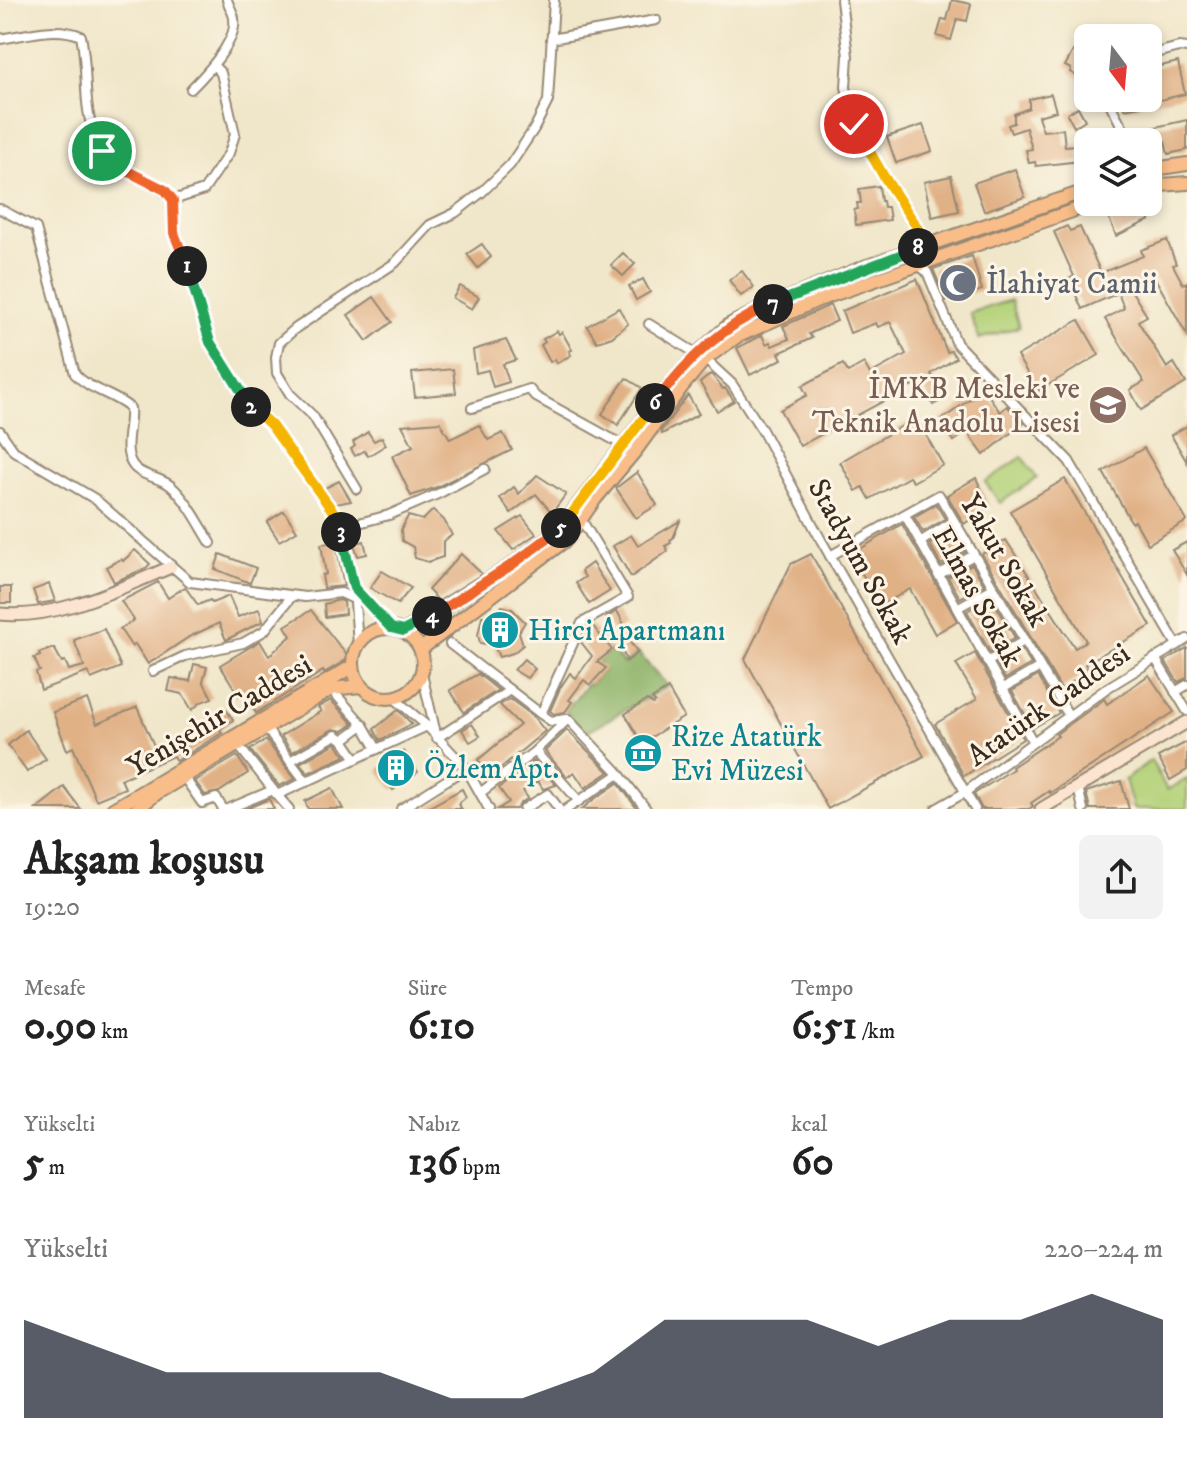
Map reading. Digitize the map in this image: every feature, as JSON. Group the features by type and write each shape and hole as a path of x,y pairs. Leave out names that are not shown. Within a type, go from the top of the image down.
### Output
{"main road":[{"path":"1162,168 1187,164"},
{"path":"1162,185 1187,183"},
{"path":"397,629 414,638 421,649 424,662 422,674 416,686 406,694 381,698 361,686 353,666 358,645 366,635 378,629 397,629 439,612 560,529 659,398 729,325 764,308 928,244 1074,195"},
{"path":"421,649 567,539 701,357 769,320 917,264 1074,210"},
{"name":"Yenişehir Caddesi","path":"113,809 353,666"},
{"name":"Yenişehir Caddesi","path":"137,809 184,777 331,689 361,686"}],"street":[{"path":"191,89 214,66 231,34 235,21 227,0"},
{"path":"357,489 313,416 290,394 277,373 279,343 296,328 395,263 430,225 455,213 510,165 548,101 554,0"},
{"path":"841,0 848,56 846,87 854,124 928,244"},
{"path":"551,39 656,20"},
{"path":"0,39 57,31 81,36 85,54 86,101 96,140 102,151 125,170 165,190 173,200 174,233 193,280 210,342 247,404 271,425 337,517 354,588 358,645"},
{"path":"1162,51 1187,48"},
{"path":"173,200 204,190 229,153 235,134 221,73 214,66"},
{"path":"0,209 36,228 75,374 87,386 118,398 130,408 132,420 127,444 132,464 170,485 185,501 211,543"},
{"path":"917,264 927,272 957,344 1069,461 1177,645"},
{"name":"Stadyum Sokak","path":"649,324 701,357 732,384 975,809"},
{"path":"472,408 529,389 536,397 623,445"},
{"path":"0,431 14,451 95,499 190,582 292,596 341,593 354,599"},
{"path":"340,528 389,515 485,469"},
{"name":"Yakut Sokak","path":"830,556 939,495 1069,716"},
{"name":"Elmas Sokak","path":"905,515 1033,742"},
{"path":"541,714 582,623 628,597 581,519"},
{"path":"920,542 954,521"},
{"path":"938,575 974,555"},
{"path":"0,614 51,610 89,601 171,567"},
{"path":"354,588 397,629"},
{"path":"957,608 993,588"},
{"path":"153,671 185,656 243,643 264,631 292,596"},
{"name":"Atatürk Caddesi","path":"936,809 964,793 1107,688 1187,639"},
{"path":"987,662 1024,641"},
{"path":"450,644 551,721 568,719"},
{"path":"1155,658 1187,711"},
{"path":"1002,689 1040,667"},
{"path":"422,674 437,738"},
{"path":"1175,692 1187,685"},
{"path":"331,689 363,725 377,749"},
{"path":"437,738 510,690"},
{"path":"394,698 427,726 466,768 489,809"},
{"path":"480,793 535,751 568,719"},
{"path":"568,719 619,774 646,809"},
{"path":"1041,809 1187,722"},
{"path":"343,740 363,725"},
{"path":"184,777 202,803 216,798 226,809 306,782 427,726"},
{"path":"266,728 306,782"},
{"path":"290,761 336,735 356,759"},
{"path":"238,745 289,809"},
{"path":"535,751 579,801"},
{"path":"401,809 466,768"},
{"path":"567,809 619,774"},
{"path":"1078,787 1083,809"},
{"path":"524,809 548,794 559,809"}],"green space":[{"path":"1011,300 1019,327 979,339 970,313"},
{"path":"1022,457 1037,478 1000,503 985,482"},
{"path":"612,650 624,664 638,653 668,686 586,732 565,712 588,683 590,685 605,669 597,662"},
{"path":"1151,760 1167,790 1187,779 1187,809 1133,809 1125,780"}],"building":[{"path":"952,0 971,4 967,21 957,19 951,40 937,36 942,19 947,20"},
{"path":"1073,51 1074,51 1074,74 1065,66"},
{"path":"1178,62 1185,94 1162,100 1162,66"},
{"path":"1051,94 1056,111 1038,116 1043,131 1063,129 1065,146 1074,145 1074,162 1036,166 1035,162 1029,163 1026,150 1032,149 1026,128 1011,133 1008,125 1014,123 1014,114 1029,108 1029,99"},
{"path":"1074,110 1081,112 1085,120 1074,127 1067,114"},
{"path":"1187,120 1187,150 1168,154 1165,142 1162,143 1162,128 1151,128"},
{"path":"923,125 932,151 896,163 887,137"},
{"path":"1015,169 1025,197 984,211 974,183"},
{"path":"951,176 959,211 932,217 924,182"},
{"path":"879,186 881,201 884,207 888,207 890,220 856,225 854,210 858,209 857,203 861,203 859,189"},
{"path":"1108,216 1148,216 1150,220 1116,236"},
{"path":"1067,226 1070,231 1080,227 1101,273 1143,256 1141,250 1167,240 1176,264 1173,265 1183,284 1187,282 1187,335 1156,280 1131,290 1147,316 1138,321 1167,368 1174,363 1186,383 1141,410 1130,390 1144,382 1105,319 1124,308 1118,293 1082,309 1069,279 1074,276 1054,232"},
{"path":"482,244 491,257 478,268 467,254"},
{"path":"623,253 635,264 623,276 611,265"},
{"name":"İlahiyat Camii","path":"972,256 982,290 946,300 933,269"},
{"path":"742,271 754,287 741,296 729,280"},
{"path":"643,279 650,292 636,300 629,286"},
{"path":"917,279 947,352 951,351 956,358 931,374 946,398 933,405 919,382 800,446 780,410 807,395 802,386 843,364 848,372 864,363 870,374 906,354 890,322 878,327 876,323 850,333 842,311"},
{"path":"460,286 479,297 472,309 453,298"},
{"path":"374,297 392,322 367,341 348,315"},
{"path":"830,305 837,321 809,334 812,338 779,353 782,359 750,375 737,348 762,335 766,344 770,342 772,346 789,339 783,326"},
{"path":"619,308 628,324 612,337 597,342 587,326"},
{"path":"1079,320 1099,355 1038,391 1017,356"},
{"path":"557,331 559,334 562,332 572,350 569,351 571,355 557,363 555,359 550,362 541,345 545,342 543,339"},
{"path":"506,340 516,360 503,364 509,382 493,387 488,370 476,373 473,350"},
{"path":"453,369 456,393 415,397 412,373"},
{"path":"711,374 734,401 717,411 700,383"},
{"path":"626,378 642,388 618,425 602,414"},
{"path":"984,389 1000,412 1007,406 1023,423 984,455 967,432 954,441 940,421"},
{"path":"688,395 699,414 662,434 661,431"},
{"path":"916,418 943,465 913,482 909,477 870,499 863,487 856,491 840,462"},
{"path":"440,422 450,439 479,425 488,440 503,433 512,450 437,487 411,496 392,456 413,446 402,425"},
{"path":"1187,426 1187,462 1171,435"},
{"path":"368,432 374,441 382,437 386,445 368,456 364,451 355,456 351,449 355,446 353,442"},
{"path":"1144,448 1187,521 1148,544 1135,521 1132,523 1103,472"},
{"path":"637,472 657,505 636,518 616,488"},
{"path":"537,475 566,494 552,513 536,494 511,513 500,498 514,487 519,494"},
{"path":"976,478 989,506 964,524 947,495"},
{"path":"1065,479 1151,626 1085,664 1089,671 1061,689 982,554 1006,540 1075,648 1086,641 1010,511"},
{"path":"339,481 351,501 336,504 325,488"},
{"path":"936,504 945,519 923,532 914,517"},
{"path":"433,510 444,520 452,535 443,542 443,557 428,562 415,558 413,547 402,541 401,530 408,516 423,520"},
{"path":"284,511 297,531 279,541 267,522"},
{"path":"522,516 536,534 513,550 498,531"},
{"path":"680,521 671,543 665,546 668,551 631,577 613,546 631,535 638,546"},
{"path":"902,524 957,621 935,634 910,589 882,605 850,555"},
{"path":"952,531 965,552 941,565 930,544"},
{"path":"364,541 367,554 358,556 354,544"},
{"path":"336,542 344,586 324,588 322,575 326,574 321,544"},
{"path":"1187,542 1187,575 1172,550"},
{"path":"135,550 150,564 114,582 106,567 121,559 123,561"},
{"path":"220,554 256,568 250,583 215,569"},
{"path":"461,554 482,574 439,601 428,590"},
{"path":"811,554 924,756 828,809 745,659 791,564"},
{"path":"592,563 610,591 589,604 576,583 585,577 581,571"},
{"path":"972,564 984,585 960,598 948,577"},
{"path":"382,571 411,588 398,604 370,588"},
{"path":"158,582 168,598 185,587 198,605 229,596 238,617 259,609 263,621 226,640 219,623 189,637 148,664 120,629 134,620 121,601"},
{"path":"49,584 55,601 38,604 33,590"},
{"path":"0,587 11,587 11,603 0,603"},
{"path":"991,597 1015,638 990,652 967,611"},
{"path":"344,602 345,614 325,617 324,604"},
{"name":"Hirci Apartmanı","path":"502,606 512,609 525,622 519,632 523,645 513,653 499,657 494,645 480,643 478,635 482,616 495,617"},
{"path":"311,610 349,658 256,713 244,693 239,696 220,665 260,641 269,656 291,636 285,626"},
{"path":"617,611 625,626 619,629 638,652 627,661 606,618"},
{"path":"592,625 612,650 597,662 606,668 590,685 584,680 569,700 572,702 565,712 554,714 550,711 560,688 570,673 576,678 592,656 581,642 587,628"},
{"path":"104,629 121,667 91,679 88,672 41,690 36,672 40,671 34,658 40,656 39,653 54,648 69,670 84,666 74,640"},
{"path":"1187,648 1187,678 1178,682 1165,661"},
{"path":"1022,650 1031,664 1005,679 997,664"},
{"path":"975,653 1023,739 964,776 935,724 977,699 956,664"},
{"path":"524,659 535,669 527,678 514,670"},
{"path":"194,664 207,667 203,681 212,698 192,710 182,694 168,691 171,678 190,681"},
{"path":"478,674 498,690 464,712 450,690"},
{"path":"1149,675 1174,712 1031,803 1033,806 1029,809 982,809 974,794 1013,769 1104,699 1107,704"},
{"path":"1038,676 1059,713 1033,728 1012,691"},
{"path":"668,689 684,717 648,739 655,756 641,766 631,751 645,741 642,743 625,714 647,700 653,704 652,699"},
{"path":"87,699 97,724 137,707 158,755 193,731 198,737 218,726 222,733 176,761 173,756 121,779 125,788 96,800 73,747 67,750 53,712"},
{"path":"510,699 533,716 545,731 491,776 478,760 520,725 500,705"},
{"path":"331,700 353,724 343,731 333,729 292,752 281,736 321,711 318,707"},
{"path":"226,709 233,720 220,729 213,718"},
{"path":"398,710 412,724 380,740 374,729"},
{"path":"472,724 480,736 470,742 462,730"},
{"path":"26,730 46,759 27,772 8,745"},
{"path":"567,730 609,772 585,788 574,772 567,777 545,751"},
{"path":"266,740 295,779 279,786 250,750"},
{"path":"1187,742 1187,770 1170,780 1158,757"},
{"path":"336,743 345,756 308,773 300,763"},
{"name":"Özlem Apt.","path":"404,751 418,772 393,790 378,770"},
{"path":"237,756 248,773 219,792 205,795 195,781"},
{"path":"534,761 556,785 543,789 538,781 523,791 528,798 517,809 498,809 509,802 499,788"},
{"path":"1121,781 1129,809 1090,809 1086,792"},
{"path":"618,783 637,809 582,809 593,800"},
{"path":"64,787 81,809 36,809"},
{"path":"332,788 343,809 308,809 305,801"},
{"path":"462,789 466,797 458,804 462,809 426,809"},
{"path":"269,799 274,809 246,809"}],"place":[{"name":"İlahiyat Camii","path":"958,283"},
{"name":"İMKB Mesleki ve Teknik Anadolu Lisesi","path":"1108,405"},
{"name":"Hirci Apartmanı","path":"500,630"},
{"name":"Rize Atatürk Evi Müzesi","path":"643,753"},
{"name":"Özlem Apt.","path":"396,768"}],"route":[{"path":"102,151 125,170 165,190 173,200 174,233 193,280 210,342 247,404 271,425 337,517 354,588 391,628 403,631 439,612 513,564 560,529 659,398 697,354 729,325 867,266 928,244 854,124"}]}
